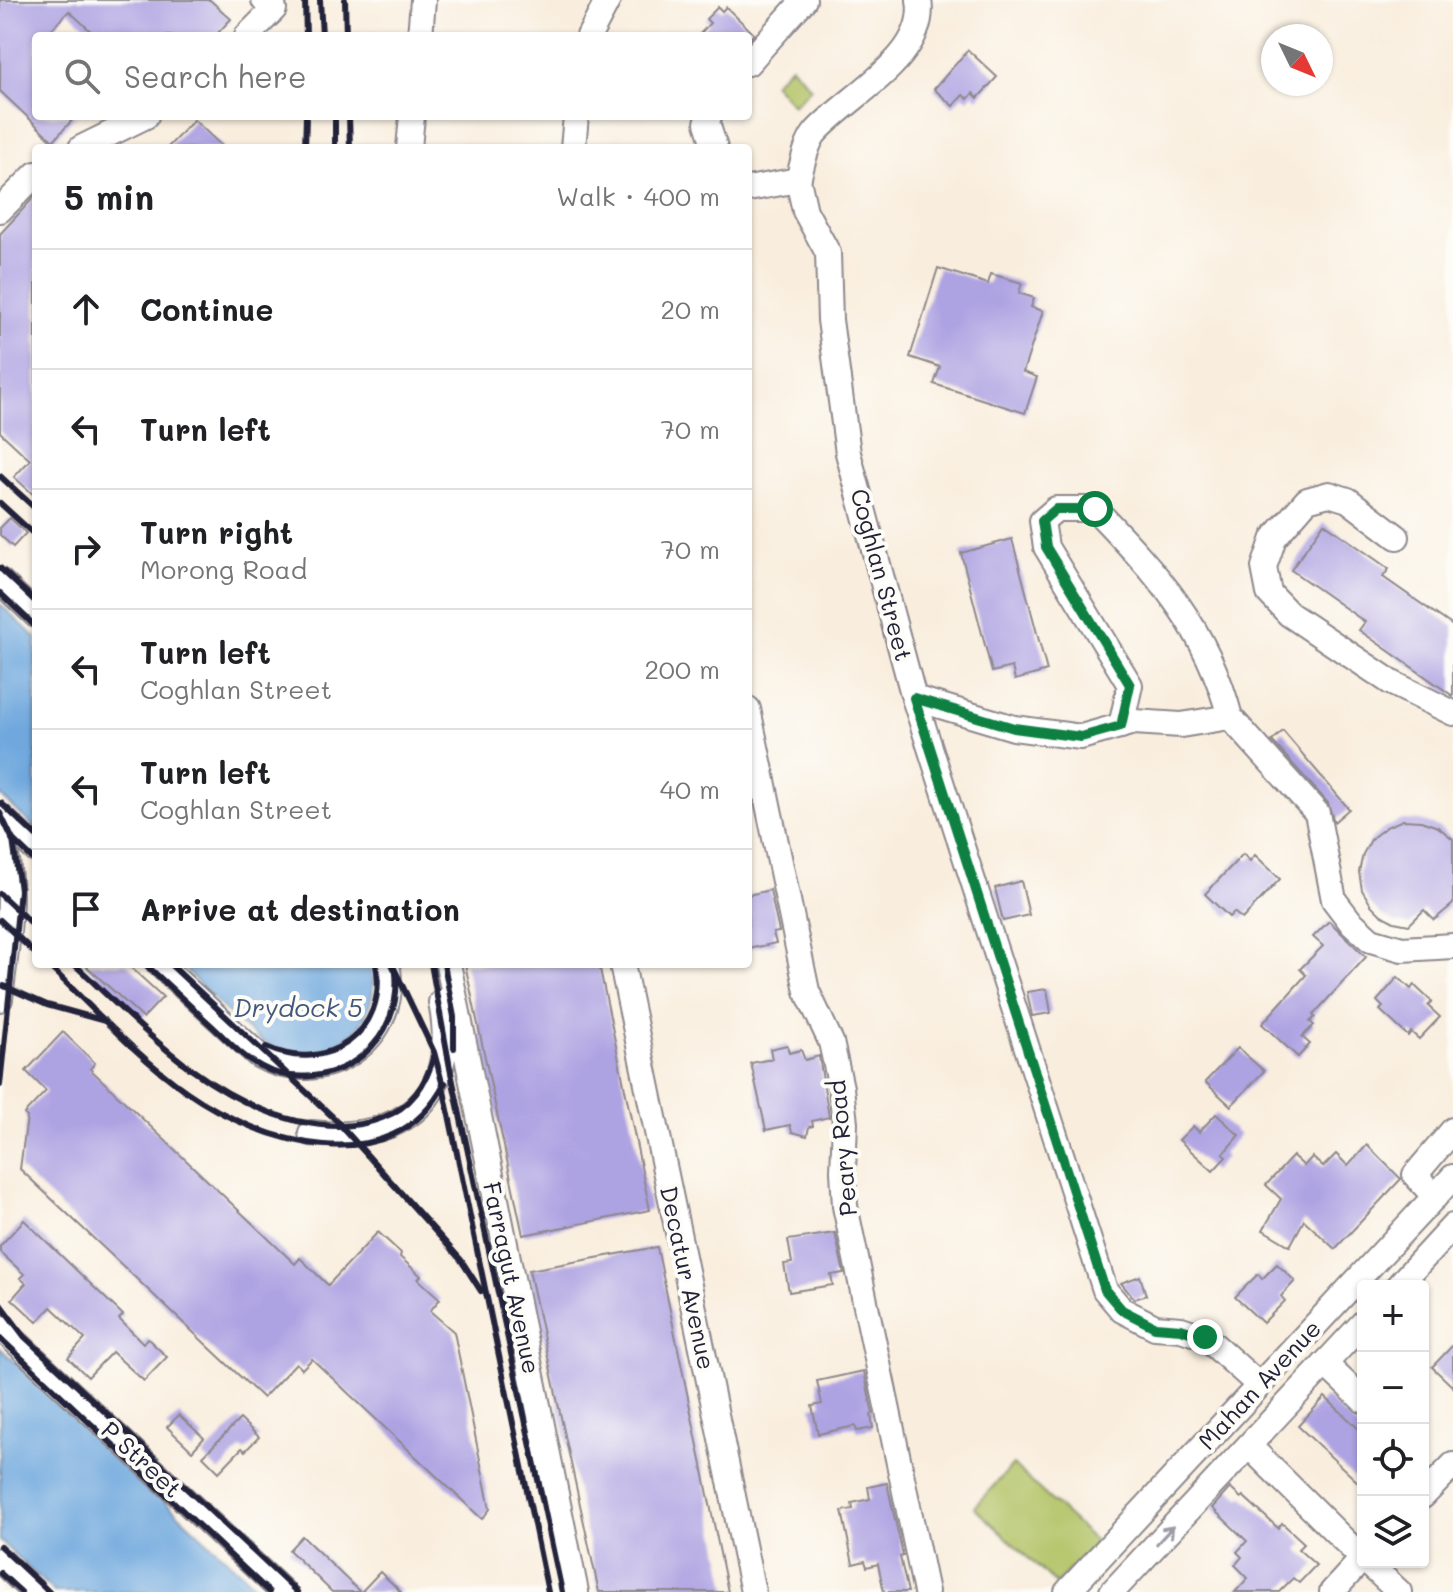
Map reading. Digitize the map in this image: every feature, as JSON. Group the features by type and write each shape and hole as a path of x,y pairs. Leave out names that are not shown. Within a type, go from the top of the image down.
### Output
{"street":[{"path":"420,32 423,0"},
{"path":"591,32 608,0"},
{"path":"752,58 804,0"},
{"path":"752,188 798,180 813,135 906,49 918,28 919,0"},
{"path":"250,32 269,4"},
{"path":"89,144 138,120"},
{"path":"409,144 412,120"},
{"path":"573,144 576,120"},
{"path":"708,120 714,144"},
{"path":"0,210 32,178"},
{"name":"Coghlan Street","path":"798,180 805,211 828,253 830,320 848,453 914,698 1105,1290 1122,1310 1155,1327 1181,1329 1205,1337 1259,1385"},
{"path":"1397,537 1348,500 1329,494 1307,500 1274,538 1264,567 1269,593 1289,614 1392,683 1453,713"},
{"path":"1121,726 1130,685 1046,547 1042,521 1056,509 1095,509 1150,566 1188,618 1220,677 1230,717 1317,813 1334,900 1350,921 1371,940 1402,949 1453,946"},
{"path":"0,581 32,611"},
{"path":"914,698 1014,728 1081,737 1134,722 1181,725 1230,717"},
{"name":"Peary Road","path":"752,728 807,991 831,1042 841,1088 845,1123 845,1206 926,1592"},
{"path":"0,816 32,846"},
{"path":"0,833 7,853 11,886 0,999"},
{"path":"163,968 258,1055 277,1064 301,1068 338,1061 371,1033 380,1022 387,1001 388,968"},
{"path":"311,1133 363,1134 388,1127 412,1112 431,1090 442,1064 445,1028 438,968"},
{"name":"Farragut Avenue","path":"439,968 469,1066 576,1592"},
{"name":"Decatur Avenue","path":"623,968 753,1592"},
{"path":"443,1009 469,1066"},
{"path":"1435,1197 1415,1175 1453,1130"},
{"name":"Mahan Avenue","path":"1067,1592 1453,1177"},
{"path":"1404,1280 1453,1226"},
{"name":"P Street","path":"0,1325 283,1592"},
{"path":"1112,1592 1357,1329"},
{"path":"1325,1364 1357,1394"},
{"path":"1249,1446 1357,1552"},
{"path":"1429,1490 1453,1465"},
{"path":"0,1560 34,1592"},
{"path":"1332,1592 1357,1566"},
{"path":"1374,1568 1399,1592"}],"green space":[{"path":"791,66 811,88 793,105 773,83"},
{"path":"1013,1465 1096,1542 1056,1584 974,1507"}],"water":[{"path":"0,604 32,634 32,825 0,795"},
{"name":"Drydock 5","path":"183,968 371,968 371,1001 364,1018 345,1040 325,1050 304,1054 272,1047 224,1009"},
{"path":"0,1348 262,1592 54,1592 0,1541"}],"pier":[{"path":"0,883 32,913 32,968 59,968 0,1031"}],"building":[{"path":"0,0 210,0 231,19 219,32 92,32 69,11 49,32 32,32 32,120 72,120 53,141 0,91"},
{"path":"718,7 722,11 726,7 752,32 702,32 710,23 706,19"},
{"path":"968,50 997,77 978,98 973,93 968,99 963,95 953,106 934,89"},
{"path":"194,120 220,144 171,144"},
{"path":"32,199 32,493 14,477 30,460 0,432 0,234"},
{"path":"938,268 988,284 991,274 1022,283 1019,293 1034,298 1031,307 1043,311 1023,372 1037,377 1025,413 934,384 940,367 910,357"},
{"path":"10,518 26,533 13,547 0,535 0,528"},
{"path":"1324,523 1389,569 1383,577 1453,626 1453,696 1359,630 1365,622 1291,570"},
{"path":"1012,539 1047,671 1015,680 1012,667 992,672 961,553"},
{"path":"1283,731 1349,809 1334,822 1328,803 1272,741"},
{"path":"1403,820 1421,821 1438,827 1453,839 1453,904 1434,920 1424,910 1409,925 1394,922 1371,905 1362,890 1359,872 1363,854 1372,838 1386,827"},
{"path":"1243,854 1250,861 1255,855 1280,879 1242,919 1234,912 1229,917 1205,894"},
{"path":"1021,881 1029,915 1003,921 995,888"},
{"path":"770,890 779,932 773,933 776,943 752,948 752,894"},
{"path":"1329,921 1366,957 1313,1015 1315,1017 1310,1022 1314,1025 1302,1037 1310,1044 1298,1057 1262,1024 1306,975 1300,969 1323,946 1313,937"},
{"path":"88,968 131,968 163,997 143,1018"},
{"path":"466,968 600,968 650,1210 523,1235"},
{"path":"1398,977 1411,989 1414,985 1432,1002 1428,1006 1440,1017 1419,1039 1411,1032 1408,1036 1380,1010 1383,1007 1377,1001"},
{"path":"1047,989 1051,1013 1032,1016 1027,992"},
{"path":"63,1032 95,1063 90,1069 295,1264 300,1258 328,1285 378,1232 421,1276 418,1279 440,1299 430,1311 454,1332 490,1509 482,1519 312,1359 302,1369 296,1363 263,1398 20,1169 27,1117 24,1114 46,1091 26,1071"},
{"path":"787,1045 789,1053 801,1050 805,1060 819,1056 829,1117 812,1121 813,1126 809,1127 807,1136 792,1132 790,1125 766,1130 751,1063 772,1059 770,1049"},
{"path":"1238,1048 1264,1071 1231,1106 1205,1082"},
{"path":"1216,1114 1239,1135 1213,1171 1179,1140 1193,1126 1199,1132"},
{"path":"1367,1145 1401,1179 1335,1249 1304,1220 1290,1246 1263,1230 1281,1199 1266,1185 1293,1156 1304,1166 1312,1157 1323,1167 1336,1154 1348,1166"},
{"path":"24,1220 123,1315 119,1319 143,1343 147,1338 167,1357 144,1381 112,1352 88,1377 68,1358 85,1339 51,1307 37,1322 12,1299 26,1283 20,1278 24,1274 0,1252 0,1246"},
{"path":"835,1233 844,1273 831,1275 833,1285 789,1292 784,1264 792,1263 788,1240"},
{"path":"657,1247 728,1592 599,1592 529,1270"},
{"path":"1277,1264 1295,1281 1281,1296 1285,1301 1263,1323 1235,1297 1258,1274 1262,1279"},
{"path":"1140,1276 1146,1295 1134,1299 1121,1283"},
{"path":"1453,1345 1453,1387 1432,1367"},
{"path":"864,1371 873,1428 857,1431 855,1426 818,1434 812,1406 822,1404 817,1381"},
{"path":"1325,1397 1357,1427 1357,1481 1298,1426"},
{"path":"179,1415 204,1438 192,1451 167,1427"},
{"path":"240,1419 259,1437 245,1451 242,1448 219,1472 203,1456"},
{"path":"887,1483 908,1592 884,1592 878,1564 867,1567 865,1561 853,1564 842,1511 853,1509 852,1503 870,1499 868,1487"},
{"path":"1230,1488 1278,1528 1282,1523 1304,1543 1298,1549 1316,1565 1299,1583 1293,1578 1279,1592 1235,1592 1248,1578 1235,1565 1242,1557 1237,1552 1247,1541 1212,1508"},
{"path":"302,1536 360,1592 332,1592 289,1550"},
{"path":"380,1572 401,1592 361,1592"}],"railway":[{"path":"305,0 306,32"},
{"path":"320,0 322,32"},
{"path":"345,0 346,32"},
{"path":"305,144 306,120"},
{"path":"335,120 335,144"},
{"path":"349,120 350,144"},
{"path":"0,476 32,505"},
{"path":"0,503 32,532"},
{"path":"0,568 32,598"},
{"path":"0,593 32,623"},
{"path":"1,803 32,832"},
{"path":"0,813 13,840 20,890 0,1085"},
{"path":"12,839 32,858"},
{"path":"0,894 32,924"},
{"path":"0,920 32,950"},
{"path":"51,968 132,1047 187,1092 251,1126 287,1138 324,1145 360,1144 393,1135 422,1115 445,1083"},
{"path":"78,968 176,1058 204,1078 232,1096 297,1121 329,1126 350,1125 371,1122 392,1114 416,1094 427,1076 434,1055"},
{"path":"149,968 247,1058 272,1072 299,1076 340,1069 372,1047 390,1018 396,996 396,973"},
{"path":"174,968 335,1119 461,1260 481,1291"},
{"path":"266,1047 289,1054 311,1055 331,1051 349,1042 363,1028 373,1010 378,988 376,968"},
{"path":"394,968 434,1052 443,1086 548,1592"},
{"path":"432,968 450,1068 562,1592"},
{"path":"445,968 454,1017 454,1048"},
{"path":"4,986 47,1005 105,1021"},
{"path":"0,1304 24,1336 297,1592"},
{"path":"0,1338 269,1592"},
{"path":"0,1546 49,1592"},
{"path":"0,1573 21,1592"}],"route":[{"path":"1095,509 1056,509 1042,521 1046,547 1130,685 1121,726 1081,737 1014,728 914,698 1105,1290 1122,1310 1155,1327 1181,1329 1205,1337"}]}
